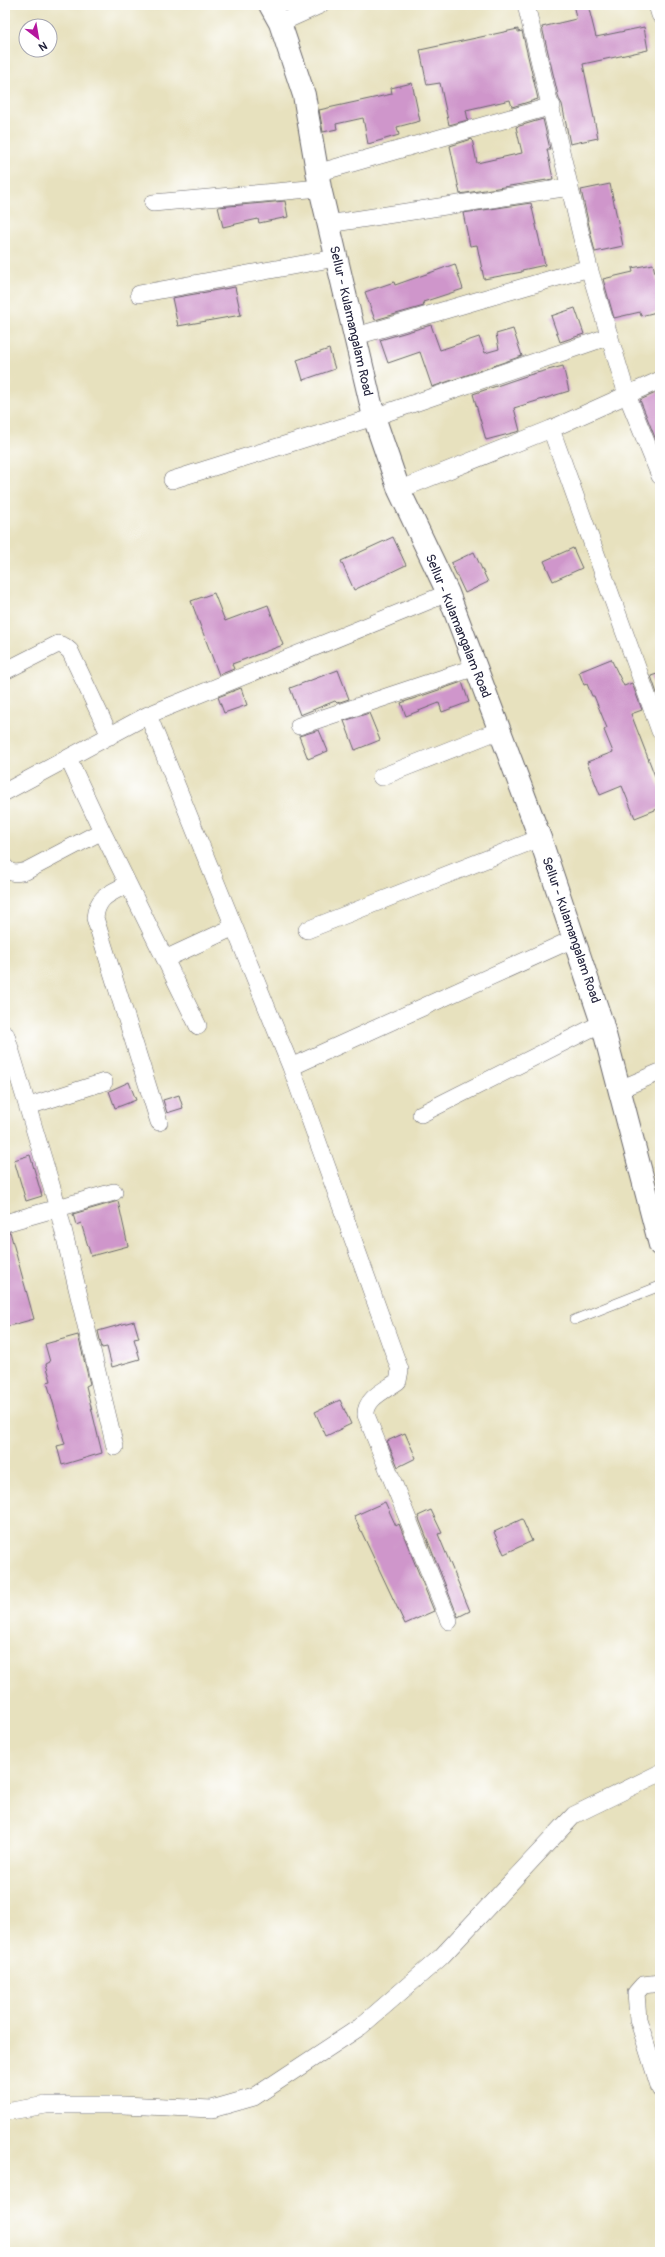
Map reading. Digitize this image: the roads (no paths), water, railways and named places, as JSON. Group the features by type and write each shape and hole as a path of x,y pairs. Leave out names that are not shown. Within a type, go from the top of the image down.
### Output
{"main road":[{"name":"Sellur - Kulamangalam Road","path":"275,14 304,96 318,181 353,337 374,417 399,490 448,593 540,838 602,1023 657,1217 660,1245"}],"street":[{"path":"275,14 320,5"},
{"path":"526,5 552,106 589,268 627,395 660,476"},
{"path":"657,5 660,15"},
{"path":"153,203 318,181 552,106"},
{"path":"328,224 570,187"},
{"path":"139,294 336,258"},
{"path":"353,337 589,268"},
{"path":"172,480 374,417 610,336"},
{"path":"399,490 551,429 660,380"},
{"path":"551,429 660,731"},
{"path":"5,792 148,715 448,593"},
{"path":"5,671 58,644 64,646 70,651 110,736"},
{"path":"299,726 476,667"},
{"path":"148,715 291,1067 400,1370 398,1381 370,1402 366,1408 366,1414 449,1621"},
{"path":"381,777 500,730"},
{"path":"68,758 102,831 198,1026"},
{"path":"5,867 7,870 16,874 26,871 102,831"},
{"path":"307,930 540,838"},
{"path":"128,884 102,898 96,906 95,918 159,1122"},
{"path":"165,960 234,927"},
{"path":"291,1067 574,940"},
{"path":"421,1114 602,1023"},
{"path":"6,1035 29,1106 58,1208 115,1447"},
{"path":"620,1089 660,1072"},
{"path":"29,1106 104,1082"},
{"path":"5,1223 114,1192"},
{"path":"5,2112 46,2105 123,2105 212,2109 254,2097 360,2027 441,1957 574,1815 660,1773"},
{"path":"660,1983 643,1984 636,1993 638,2019 660,2088"}],"lane":[{"path":"574,1320 660,1286"}]}
